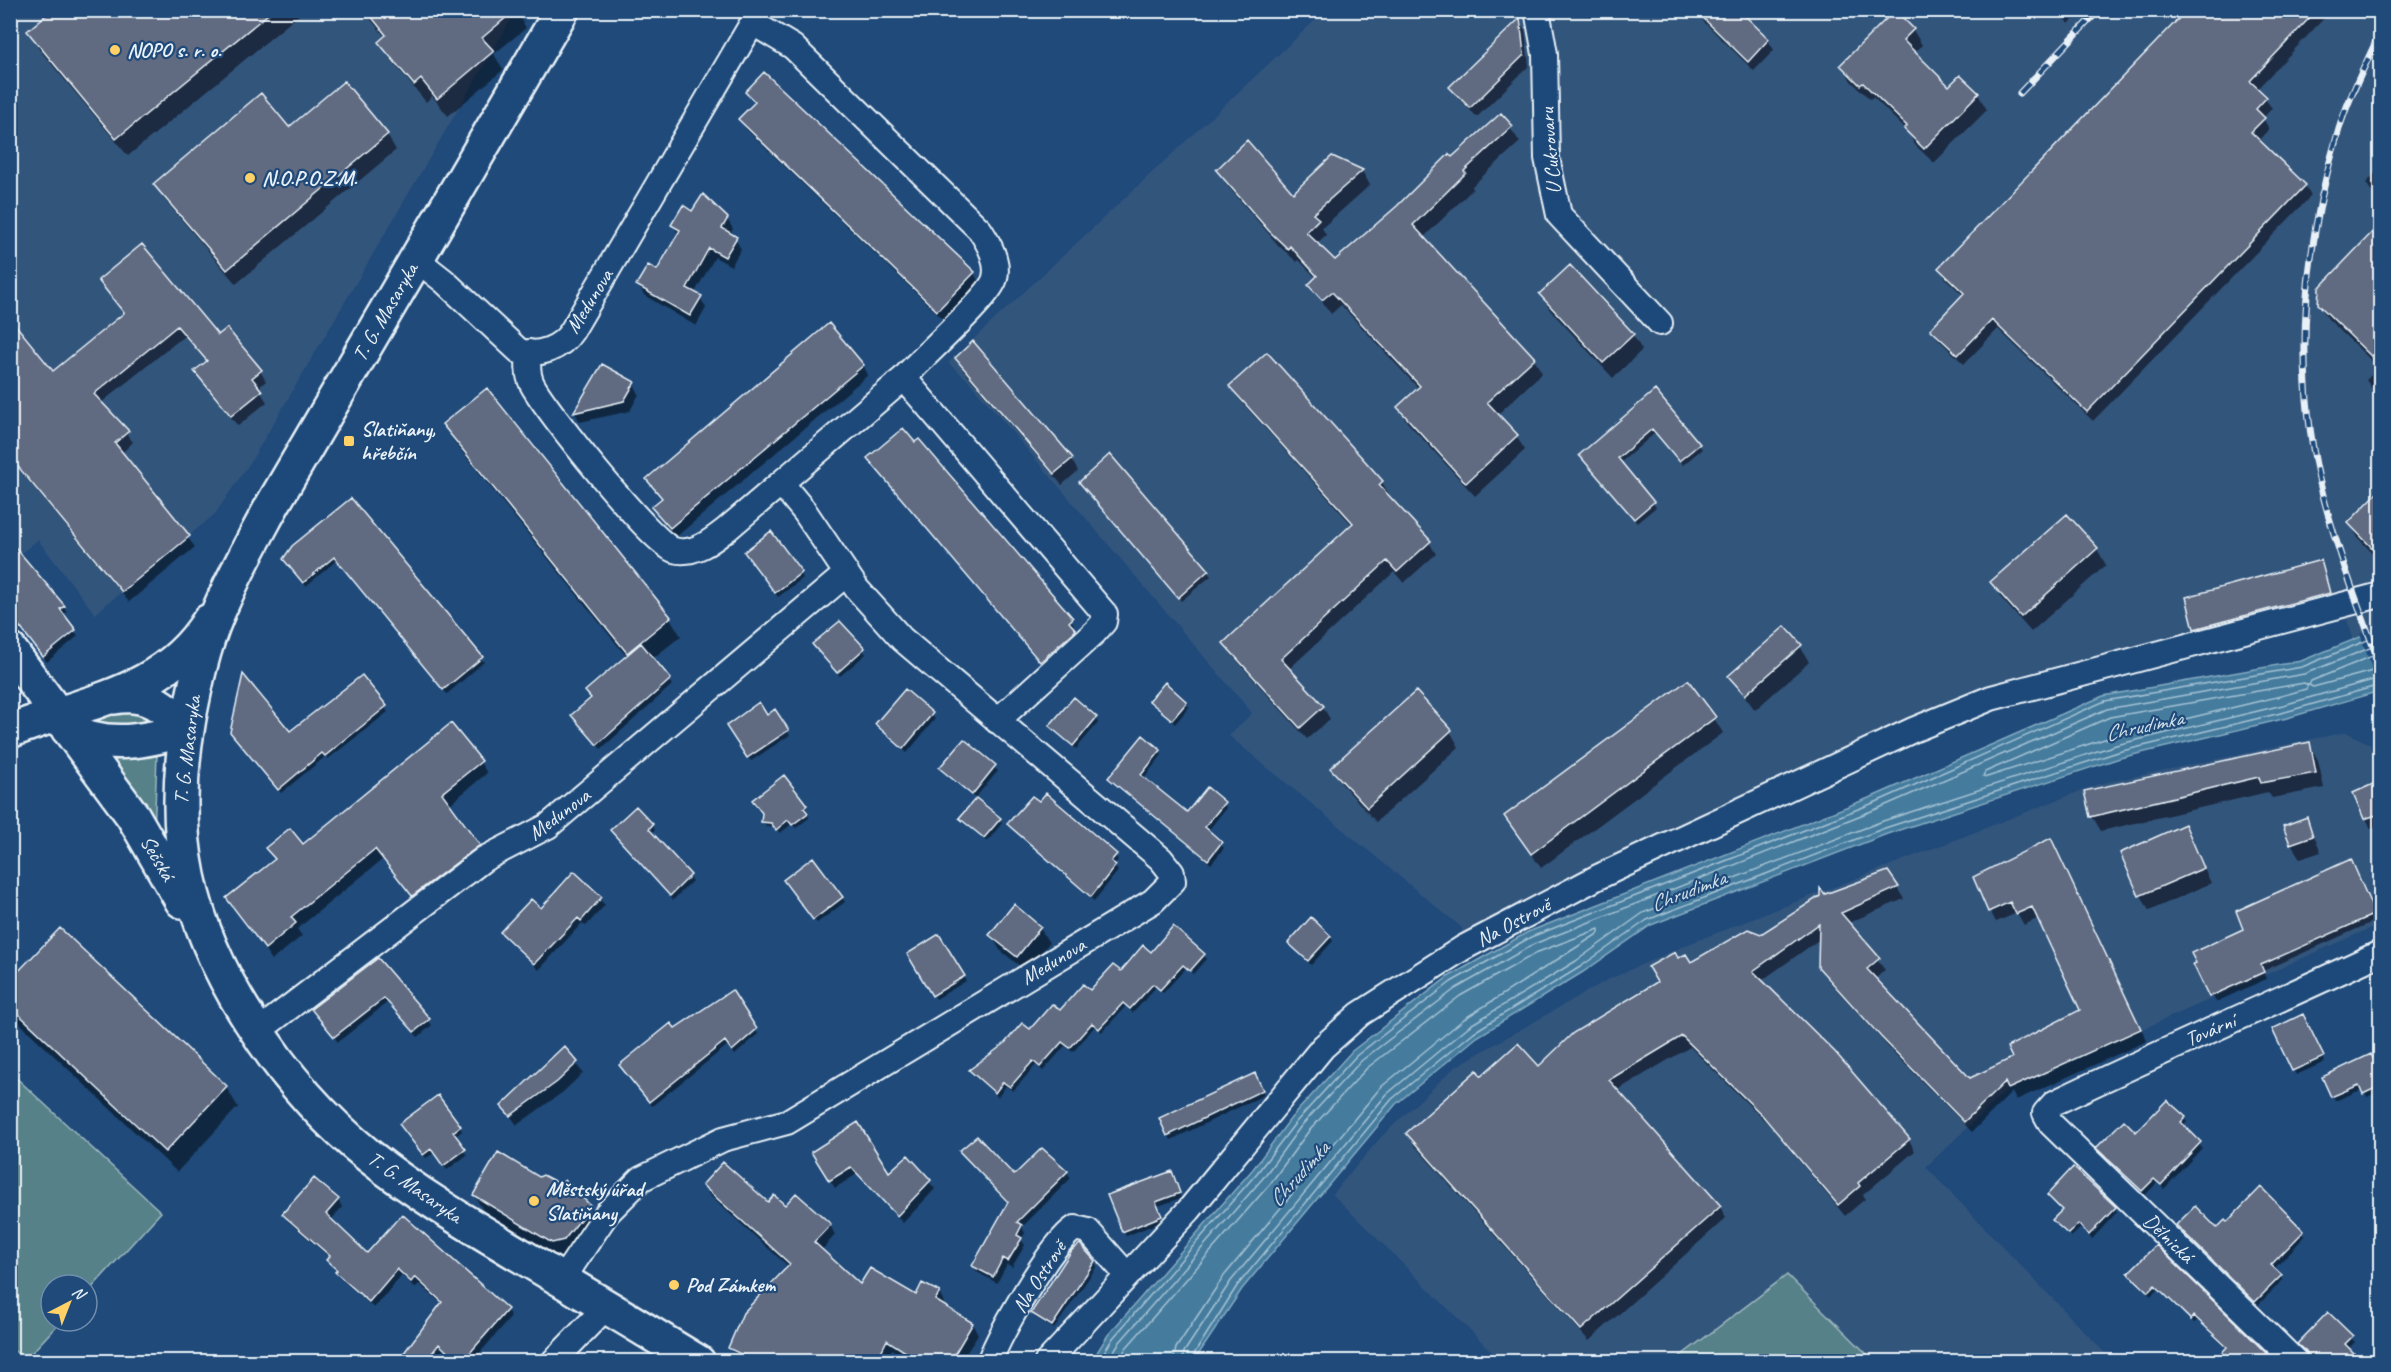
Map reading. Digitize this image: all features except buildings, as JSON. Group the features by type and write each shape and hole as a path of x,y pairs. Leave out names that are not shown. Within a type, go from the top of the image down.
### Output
{"main road":[{"name":"T. G. Masaryka","path":"558,18 273,504 231,581 204,650 187,729 179,793 183,857 199,918 234,995 257,1032 293,1081 331,1122 368,1155 447,1212 698,1362"},
{"path":"10,731 62,721 152,678 194,641 231,581"},
{"name":"Sečská","path":"10,650 142,831 234,995"},
{"path":"114,697 132,695 149,698 164,707 187,729"},
{"path":"62,721 96,739 131,743 187,729"}],"street":[{"name":"U Cukrovaru","path":"1537,10 1545,54 1547,158 1559,215 1660,323"},
{"name":"Medunova","path":"757,17 793,47 972,221 991,250 995,278 988,293 924,355 904,378 716,538 694,549 673,550 647,529 548,408 530,379 529,352 554,348 571,334 757,17"},
{"path":"416,260 444,281 511,345 529,352"},
{"path":"904,378 1105,614 1104,622 1095,632 997,721"},
{"name":"Medunova","path":"562,1280 607,1214 641,1179 723,1139 787,1122 1153,901 1171,885 1172,873 1161,859 902,639 846,574 781,483"},
{"name":"Medunova","path":"257,1032 484,859 548,826 846,574"},
{"name":"Na Ostrově","path":"1047,1362 1220,1174 1323,1047 1360,1014 1463,948 1598,877 1913,730 1991,698 2380,595"},
{"name":"Tovární","path":"2045,1113 2054,1102 2169,1047 2203,1036 2380,953"},
{"name":"Dělnická","path":"2045,1113 2051,1124 2296,1362"},
{"name":"Na Ostrově","path":"989,1362 1038,1275 1068,1233 1075,1228 1088,1231 1127,1275"},
{"path":"553,1362 606,1307"}],"shaded area":[{"path":"11,11 516,11 252,460 215,514 95,614 38,540 11,561"},
{"path":"1325,11 2380,11 2380,77 2373,90 2380,97 2380,584 2372,586 2380,611 2380,719 2339,596 2046,678 1462,938 1462,928 1229,736 1252,713 967,379 948,363"},
{"path":"2346,732 2370,744 2380,766 2380,924 2008,1089 1926,1167 2113,1361 1874,1361 1787,1275 1674,1361 1501,1361 1332,1194 1382,1136 1455,1067 1607,980 1688,944 2098,784"}],"green space":[{"path":"122,706 160,719 132,732 77,717"},
{"path":"107,754 157,755 154,835"},
{"path":"11,1073 161,1212 99,1280 99,1273 39,1273 39,1333 50,1333 25,1360 10,1347"},
{"path":"1787,1275 1874,1361 1674,1361"}],"water":[{"name":"Chrudimka","path":"2380,629 2380,691 2287,718 2120,758 1887,834 1651,925 1583,972 1477,1037 1396,1104 1242,1289 1194,1361 1091,1362 1108,1335 1253,1169 1291,1118 1352,1051 1448,977 1528,932 1874,796 2103,696 2301,661"}],"pier":[{"path":"2380,626 2380,692 2360,634"}],"railway":[{"path":"2020,93 2099,10"},
{"path":"2380,33 2348,104 2327,172 2311,259 2306,303 2305,347 2306,391 2319,479 2339,550 2380,665"}],"place":[{"name":"NOPO s. r. o.","path":"115,50"},
{"name":"N.O.P.O.Z.M.","path":"250,178"},
{"name":"Slatiňany, hřebčín","path":"349,441"},
{"name":"Městský úřad Slatiňany","path":"534,1201"},
{"name":"Pod Zámkem","path":"674,1285"}]}
